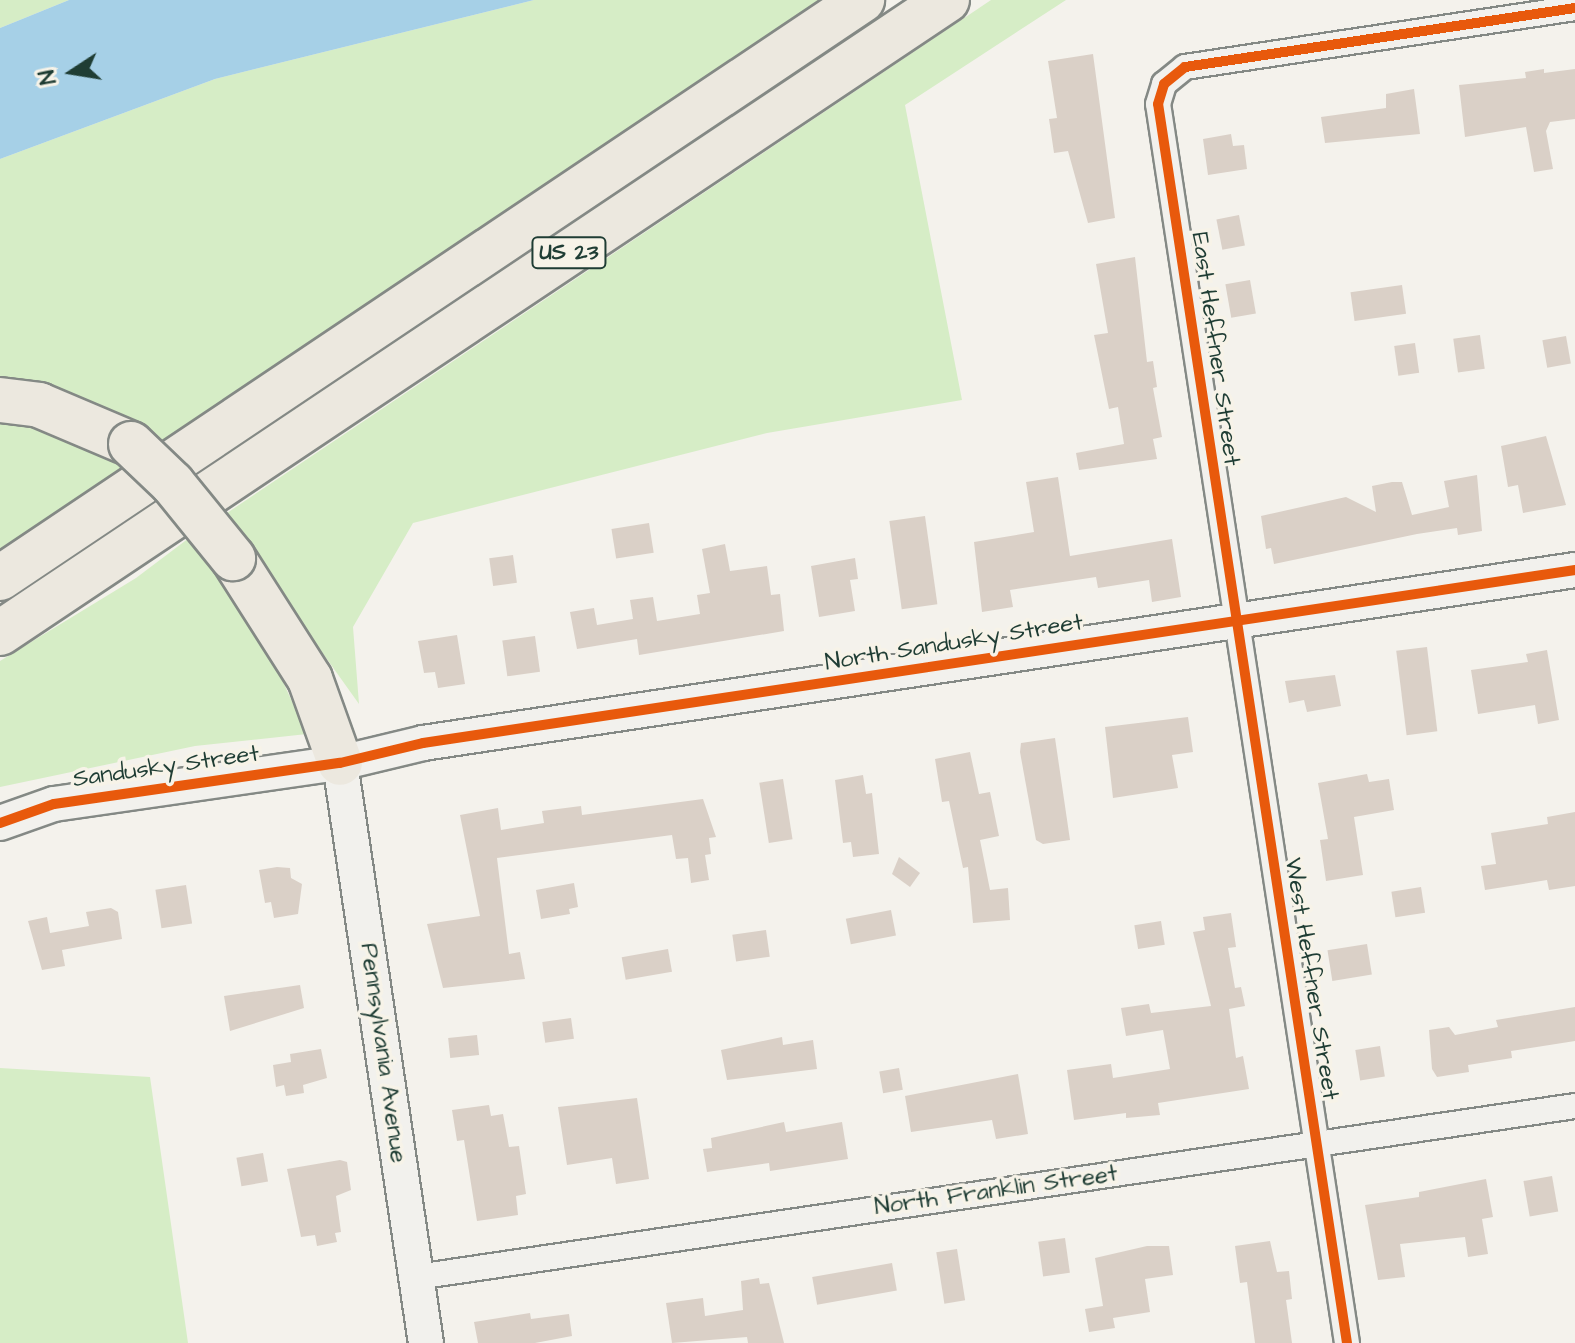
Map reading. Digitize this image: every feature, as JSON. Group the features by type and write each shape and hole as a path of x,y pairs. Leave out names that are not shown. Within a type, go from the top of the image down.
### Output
{"highway":[{"name":"US 23","path":"0,578 862,0"},
{"name":"US 23","path":"0,633 947,0"},
{"path":"0,400 39,405 131,444 172,483 233,558 310,679 340,763"}],"street":[{"name":"East Heffner Street","path":"1236,621 1158,104 1164,84 1185,67 1575,8"},
{"name":"North Sandusky Street","path":"340,763 423,743 1575,570"},
{"name":"West Heffner Street","path":"1236,621 1347,1343"},
{"name":"Sandusky Street","path":"0,823 86,798 340,763"},
{"name":"Pennsylvania Avenue","path":"340,763 426,1343"},
{"name":"North Franklin Street","path":"417,1277 1575,1106"}],"green space":[{"path":"0,0 69,0 0,28"},
{"path":"534,0 826,0 0,550 0,159 215,79"},
{"path":"991,0 1066,0 905,105 962,400 767,433 413,523 353,627 359,704 224,515"},
{"path":"193,535 278,671 307,734 195,746 0,787 0,661 136,578"},
{"path":"0,1068 150,1077 188,1343 0,1343"}],"water":[{"path":"69,0 534,0 215,79 0,159 0,28"}],"building":[{"path":"1093,54 1115,218 1088,223 1068,151 1054,153 1049,119 1057,118 1048,61"},
{"path":"1544,69 1544,73 1575,69 1575,119 1550,122 1546,131 1553,169 1534,172 1526,127 1465,137 1459,85 1526,78 1525,72"},
{"path":"1414,89 1420,134 1325,143 1321,117 1386,108 1386,94"},
{"path":"1231,134 1233,146 1244,145 1247,169 1208,175 1203,139"},
{"path":"1239,215 1245,245 1222,250 1216,219"},
{"path":"1135,257 1147,362 1153,361 1157,387 1153,388 1162,437 1153,439 1157,459 1079,470 1076,453 1124,444 1118,407 1109,409 1094,335 1108,333 1096,264"},
{"path":"1250,280 1256,313 1231,318 1225,284"},
{"path":"1402,285 1406,314 1355,321 1351,292"},
{"path":"1480,335 1485,369 1458,372 1453,339"},
{"path":"1566,336 1571,364 1547,368 1542,340"},
{"path":"1415,343 1419,373 1398,376 1394,346"},
{"path":"1546,436 1566,505 1523,513 1518,485 1508,487 1501,446"},
{"path":"1477,475 1482,531 1458,535 1457,528 1417,534 1274,564 1271,548 1266,549 1261,516 1346,497 1376,512 1372,486 1392,482 1402,482 1412,515 1449,507 1444,481"},
{"path":"1058,477 1070,556 1172,539 1181,597 1152,602 1149,580 1098,588 1096,577 1010,590 1013,607 982,612 974,542 1034,532 1026,482"},
{"path":"925,516 937,604 902,609 889,521"},
{"path":"649,523 654,553 616,559 611,529"},
{"path":"725,544 730,571 767,566 771,595 780,594 784,631 639,655 637,639 577,649 570,612 594,608 597,625 633,619 630,600 653,597 657,621 700,614 697,595 710,593 702,549"},
{"path":"513,555 517,583 493,586 489,558"},
{"path":"855,558 858,579 850,580 855,611 819,617 811,566"},
{"path":"457,635 465,684 438,688 435,672 424,673 418,641"},
{"path":"535,636 540,672 507,676 502,641"},
{"path":"1427,647 1437,731 1407,735 1396,651"},
{"path":"1547,650 1559,720 1538,724 1535,705 1478,714 1471,670 1528,662 1526,654"},
{"path":"1335,675 1341,706 1307,712 1304,700 1289,703 1285,681"},
{"path":"1188,717 1193,752 1172,755 1178,788 1113,798 1105,727"},
{"path":"1055,738 1070,840 1043,844 1036,840 1021,743"},
{"path":"970,752 979,794 990,792 999,836 980,840 990,890 1008,888 1010,920 973,923 968,867 963,868 949,801 942,802 935,759"},
{"path":"1367,774 1369,782 1389,779 1394,810 1354,817 1363,875 1326,881 1320,840 1328,839 1318,783"},
{"path":"863,775 866,794 872,793 879,854 853,857 851,842 843,843 835,780"},
{"path":"783,779 793,839 769,843 759,783"},
{"path":"703,799 716,837 709,838 711,854 705,855 709,880 691,883 688,858 676,859 672,835 497,858 509,954 520,952 525,979 443,988 427,924 480,916 460,815 498,808 501,830 544,823 542,811 581,806 582,815"},
{"path":"1575,812 1575,886 1549,890 1547,880 1485,890 1481,866 1496,864 1491,833 1548,824 1547,817"},
{"path":"899,857 920,873 910,887 892,874"},
{"path":"290,868 291,878 302,884 298,914 274,918 271,902 265,903 259,870"},
{"path":"574,883 578,907 569,909 570,914 541,919 536,890"},
{"path":"186,885 192,924 161,928 155,890"},
{"path":"1421,887 1425,913 1395,917 1391,892"},
{"path":"111,908 118,912 122,939 62,950 65,966 42,970 28,921 47,917 50,933 89,926 86,912"},
{"path":"891,910 896,936 851,944 846,919"},
{"path":"1231,913 1236,947 1228,948 1235,988 1241,987 1245,1006 1229,1009 1236,1058 1243,1056 1249,1089 1158,1103 1160,1115 1126,1118 1126,1113 1074,1120 1067,1070 1111,1064 1113,1078 1170,1069 1163,1030 1126,1036 1121,1008 1149,1004 1151,1013 1211,1006 1193,932 1205,930 1203,917"},
{"path":"1161,921 1165,945 1138,949 1134,925"},
{"path":"766,930 770,957 736,961 732,935"},
{"path":"1367,944 1372,975 1332,981 1327,950"},
{"path":"668,949 672,972 626,980 622,957"},
{"path":"300,985 304,1008 230,1031 224,996"},
{"path":"1575,1007 1575,1041 1511,1051 1512,1058 1468,1065 1469,1072 1437,1077 1432,1069 1429,1030 1449,1027 1455,1035 1498,1027 1496,1020"},
{"path":"571,1018 574,1039 545,1043 542,1022"},
{"path":"477,1035 479,1055 450,1058 448,1038"},
{"path":"782,1037 783,1045 813,1040 817,1069 727,1080 721,1050"},
{"path":"1380,1046 1385,1077 1360,1081 1355,1050"},
{"path":"321,1049 327,1078 303,1085 304,1093 286,1096 284,1085 276,1087 273,1065 291,1062 290,1054"},
{"path":"899,1068 903,1090 883,1093 879,1071"},
{"path":"1018,1074 1028,1134 996,1139 992,1120 911,1132 905,1096"},
{"path":"637,1098 649,1179 616,1184 612,1158 567,1165 558,1107"},
{"path":"489,1105 491,1116 503,1114 509,1147 519,1146 526,1194 516,1196 518,1215 477,1221 464,1140 457,1141 452,1110"},
{"path":"784,1122 786,1132 842,1122 848,1159 770,1171 769,1163 707,1172 703,1149 712,1148 711,1138"},
{"path":"263,1153 268,1182 241,1186 236,1158"},
{"path":"340,1160 347,1162 351,1190 336,1196 341,1232 335,1233 337,1242 317,1246 315,1235 301,1237 287,1169"},
{"path":"1552,1176 1558,1211 1530,1216 1523,1181"},
{"path":"1486,1179 1493,1217 1482,1219 1488,1254 1468,1257 1465,1237 1400,1244 1405,1277 1378,1280 1365,1205 1419,1197 1419,1192"},
{"path":"1065,1238 1070,1273 1043,1276 1038,1242"},
{"path":"1270,1241 1277,1272 1289,1271 1292,1299 1286,1300 1292,1343 1255,1343 1247,1282 1240,1283 1235,1246"},
{"path":"1147,1246 1169,1246 1173,1275 1145,1279 1150,1312 1113,1318 1115,1328 1089,1332 1085,1309 1103,1306 1095,1258"},
{"path":"957,1249 965,1300 944,1304 936,1252"},
{"path":"892,1263 897,1291 817,1305 812,1277"},
{"path":"759,1278 760,1284 769,1283 784,1343 748,1343 747,1337 672,1343 666,1303 703,1298 705,1316 743,1310 741,1281"},
{"path":"530,1313 531,1319 569,1314 572,1336 535,1343 478,1343 474,1322"}],"cycle path":[{"path":"1347,1343 1158,104 1164,84 1185,67 1575,8"},
{"path":"0,823 54,804 340,763 423,743 1575,570"}]}
